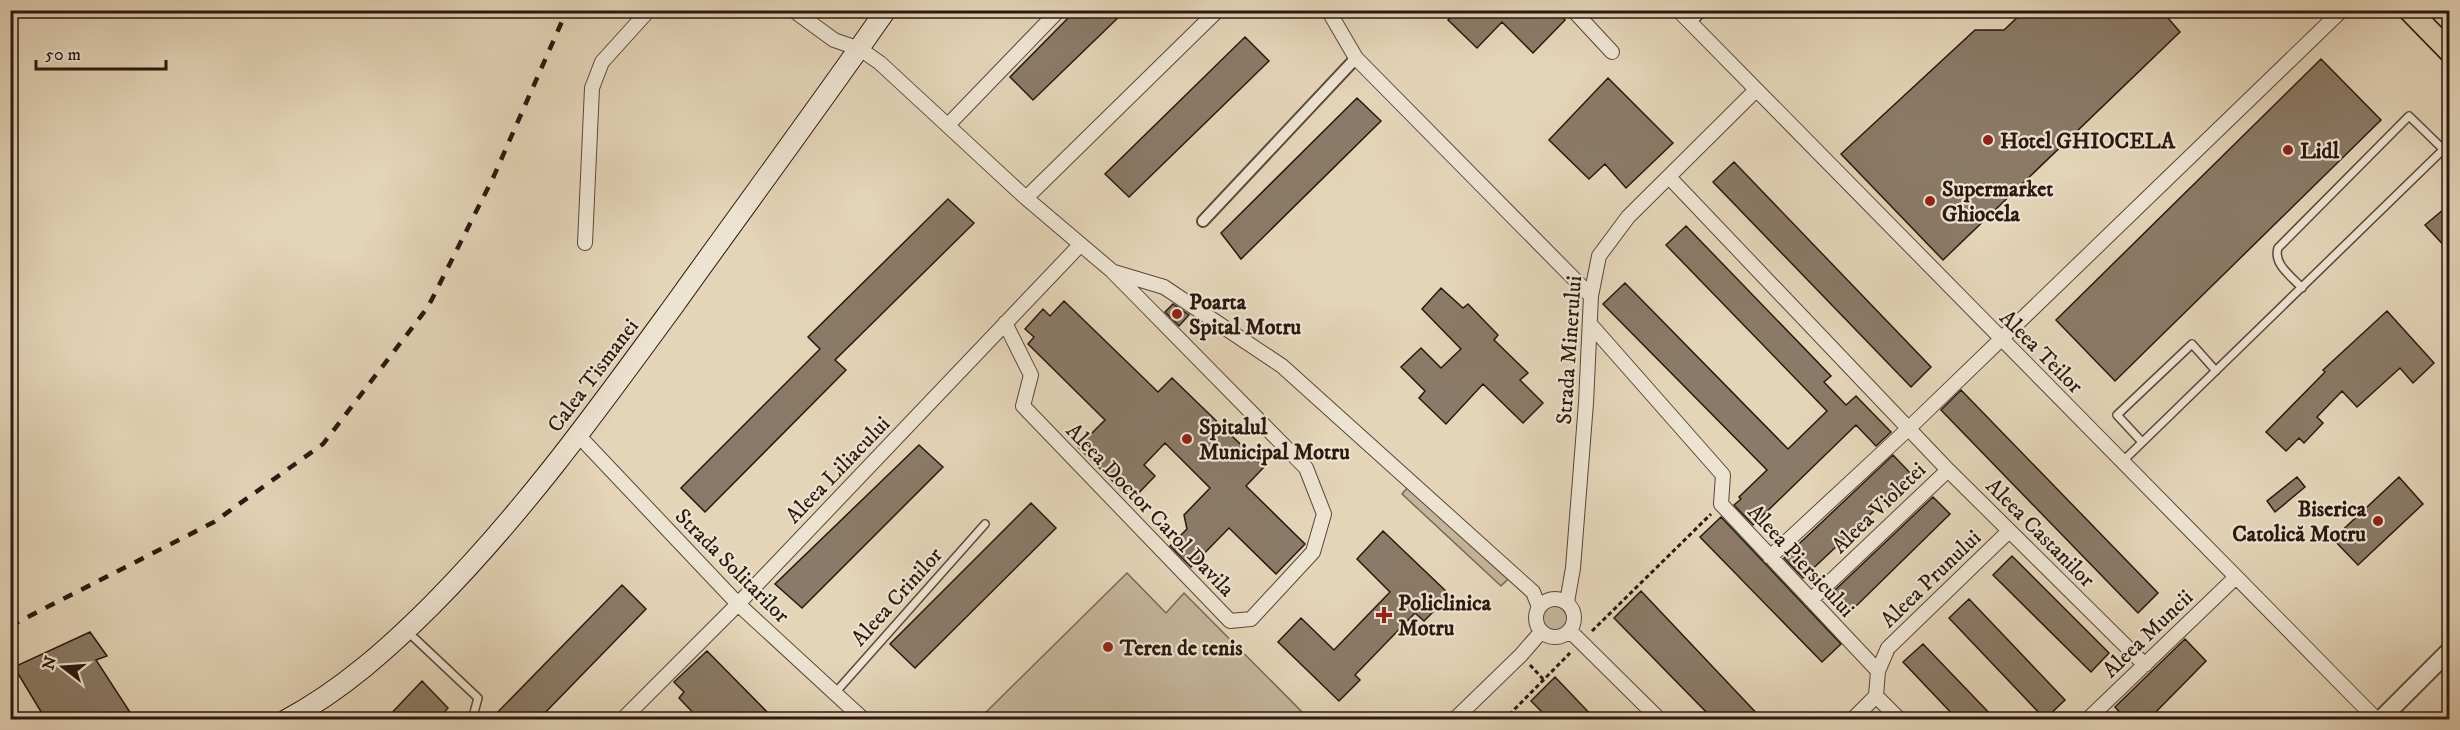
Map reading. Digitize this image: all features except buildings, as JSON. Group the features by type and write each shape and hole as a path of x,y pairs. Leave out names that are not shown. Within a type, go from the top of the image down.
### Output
{"main road":[{"name":"Calea Tismanei","path":"286,720 301,714 352,676 406,630 510,522 578,435 860,49 886,10"},
{"path":"2409,10 2450,52"}],"street":[{"path":"585,243 592,88 603,62 649,10"},
{"name":"Aleea Doctor Carol Davila","path":"792,10 834,40 860,49 880,63 1026,198 1112,271 1306,468 1324,514 1313,552 1251,619 1230,621 1023,406 1031,375 1005,323"},
{"path":"948,125 1059,10"},
{"path":"1026,198 1218,10"},
{"path":"1328,10 1356,58 1591,296"},
{"path":"1574,10 1612,52"},
{"name":"Aleea Teilor","path":"1678,10 1755,91 2378,720"},
{"path":"1770,557 1908,429 2342,10"},
{"path":"1203,221 1356,58"},
{"name":"Strada Minerului","path":"1567,602 1573,568 1591,296 1599,256 1609,239 1755,91"},
{"name":"Aleea Castanilor","path":"1669,177 1948,470 2145,664"},
{"name":"Aleea Liliacului","path":"622,720 738,604 1080,244"},
{"name":"Aleea Doctor Carol Davila","path":"1112,271 1164,287 1282,366 1533,592 1539,607"},
{"path":"1590,324 1724,475 1721,504"},
{"name":"Strada Solitarilor","path":"578,435 738,604 864,720"},
{"name":"Aleea Violetei","path":"1811,600 1948,470"},
{"name":"Aleea Piersicului","path":"1721,504 1878,671"},
{"name":"Aleea Prunului","path":"1876,696 1878,671 1888,648 2009,531"},
{"name":"Aleea Muncii","path":"2087,720 2236,577"},
{"path":"1553,598 1567,602 1574,611 1575,619 1570,631 1557,638 1541,632 1536,617 1539,607 1553,598"},
{"path":"1570,631 1660,720"},
{"path":"1455,719 1521,655 1541,632"},
{"path":"2378,720 2450,650"},
{"path":"1852,720 1876,696 1900,720"}],"lane":[{"path":"1691,24 1704,10"},
{"path":"2302,288 2278,263 2276,256 2278,248 2409,116 2443,149"},
{"path":"2122,462 2450,143"},
{"path":"2142,442 2117,416 2192,344 2216,371"},
{"name":"Aleea Crinilor","path":"835,693 985,524"},
{"path":"406,630 478,698 472,720"},
{"path":"10,710 16,720"}],"path":[{"path":"1504,720 1721,504"}],"shaded area":[{"path":"1408,487 1508,579 1501,586 1402,494"},
{"path":"1127,573 1166,613 1184,593 1309,719 979,719"},
{"path":"1554,606 1563,610 1567,619 1563,628 1554,632 1545,628 1541,619 1545,610"}],"railway":[{"path":"10,626 214,522 323,444 428,307 493,178 567,10"}],"place":[{"name":"Hotel GHIOCELA","path":"1988,140"},
{"name":"Lidl","path":"2288,150"},
{"name":"Supermarket Ghiocela","path":"1930,201"},
{"name":"Poarta Spital Motru","path":"1177,314"},
{"name":"Spitalul Municipal Motru","path":"1187,439"},
{"name":"Biserica Catolică Motru","path":"2378,521"},
{"name":"Policlinica Motru","path":"1384,615"},
{"name":"Teren de tenis","path":"1108,647"}]}
